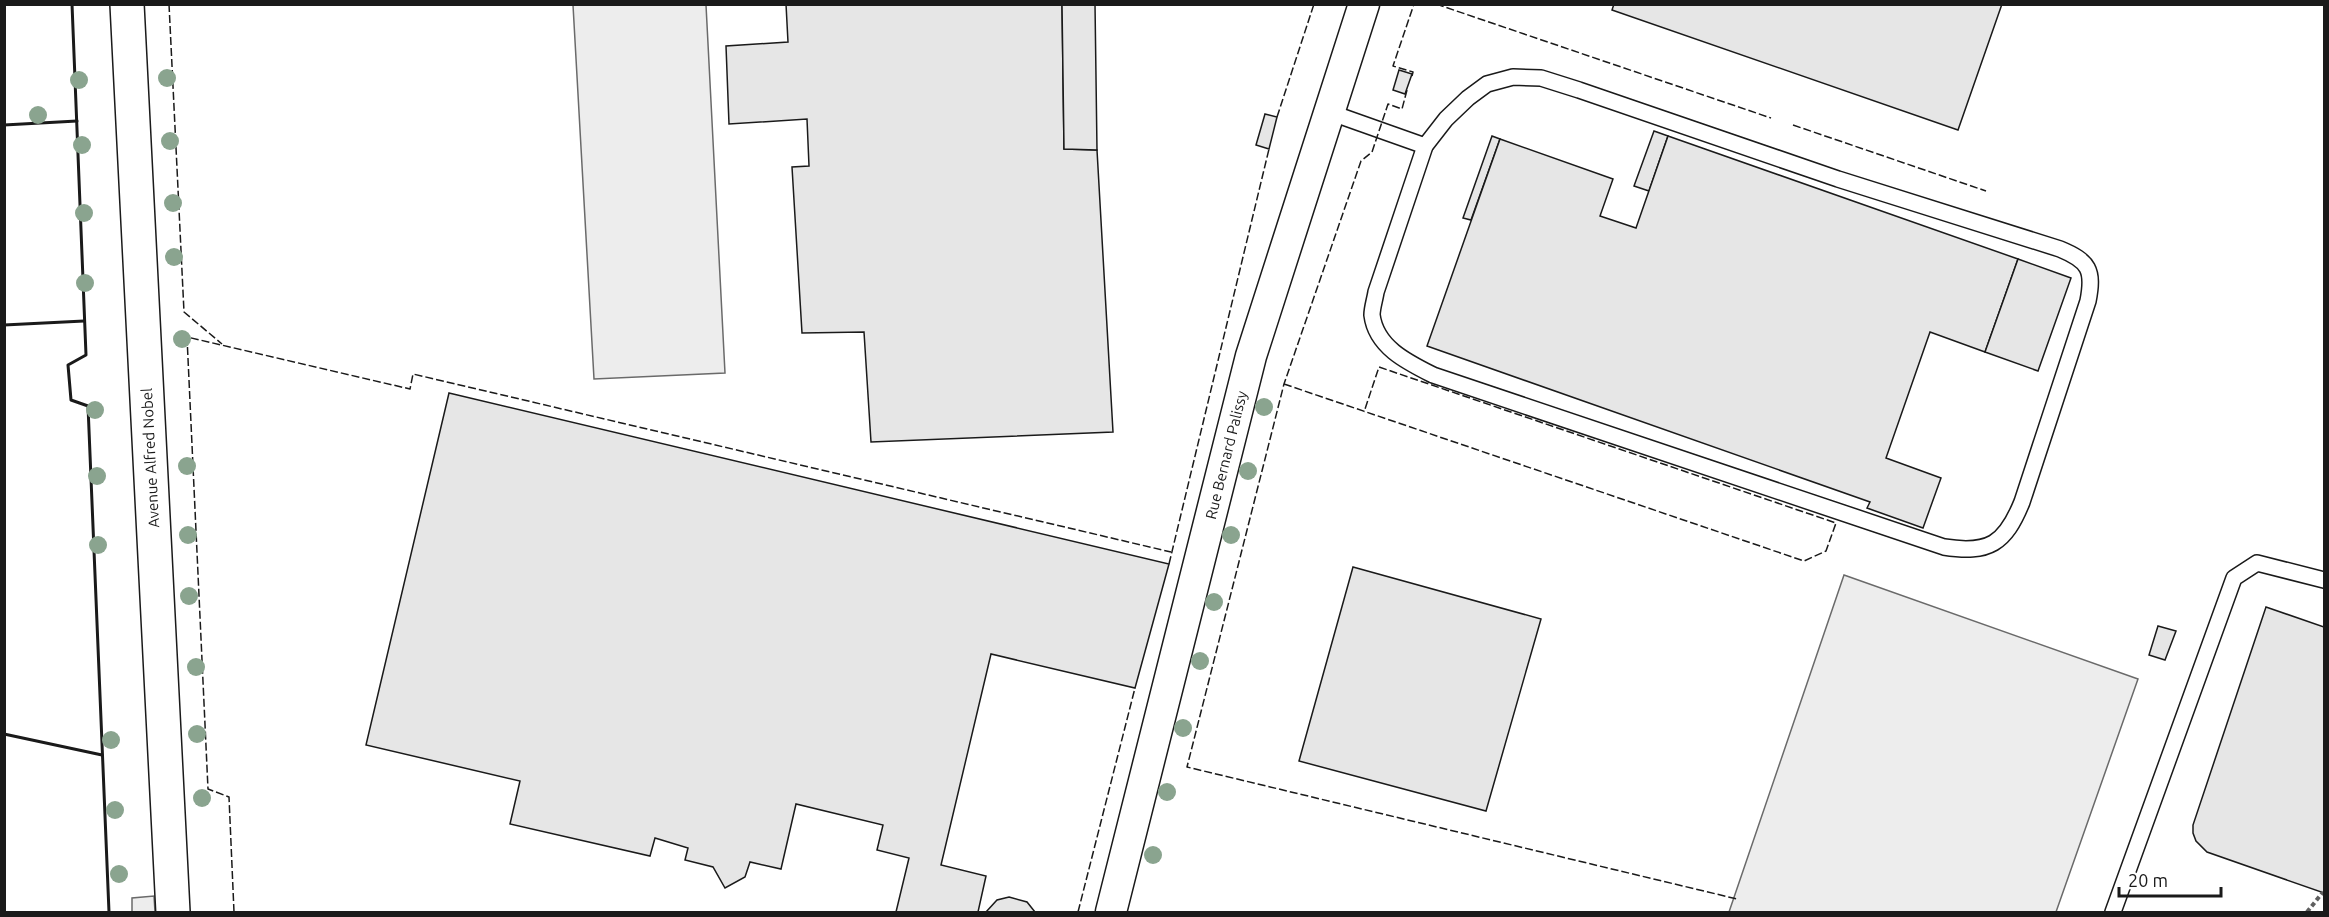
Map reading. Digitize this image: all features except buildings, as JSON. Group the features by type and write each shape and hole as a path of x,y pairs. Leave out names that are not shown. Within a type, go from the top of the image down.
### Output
{"street":[{"name":"Avenue Alfred Nobel","path":"127,4 173,912"},
{"name":"Rue Bernard Palissy","path":"1111,912 1251,356 1364,4"}],"lane":[{"path":"1513,77 1541,78 2078,256 2088,267 2092,282 2088,301 2015,519 2005,534 1994,544 1980,549 1964,550 1944,547 1432,375 1394,354 1379,335 1372,315 1376,292 1425,146 1446,119 1487,84 1513,77"},
{"path":"1329,112 1425,146"},
{"path":"2113,912 2234,578 2257,563 2325,580"}],"path":[{"path":"2307,912 2323,892"}],"shaded area":[{"path":"573,5 706,5 725,373 594,379"},
{"path":"1844,575 2138,679 2056,912 1729,912"},
{"path":"154,896 155,912 132,912 132,898"}],"fence":[{"path":"169,4 184,312 222,344"},
{"path":"1277,117 1314,4"},
{"path":"1412,76 1413,72 1393,66 1414,4"},
{"path":"1436,4 1771,118"},
{"path":"1407,90 1402,109 1388,104 1372,152 1361,161 1284,384 1187,767 1737,899"},
{"path":"1793,125 1986,191"},
{"path":"1169,564 1269,149"},
{"path":"234,912 229,797 208,789 187,337 410,389 413,374 1171,552"},
{"path":"1284,384 1804,561 1826,551 1836,523 1379,367 1364,412"},
{"path":"1078,912 1135,688"}],"wall":[{"path":"72,4 86,355 68,365 71,400 88,406 109,912"},
{"path":"4,125 77,121"},
{"path":"4,325 84,321"},
{"path":"4,734 102,755"}]}
